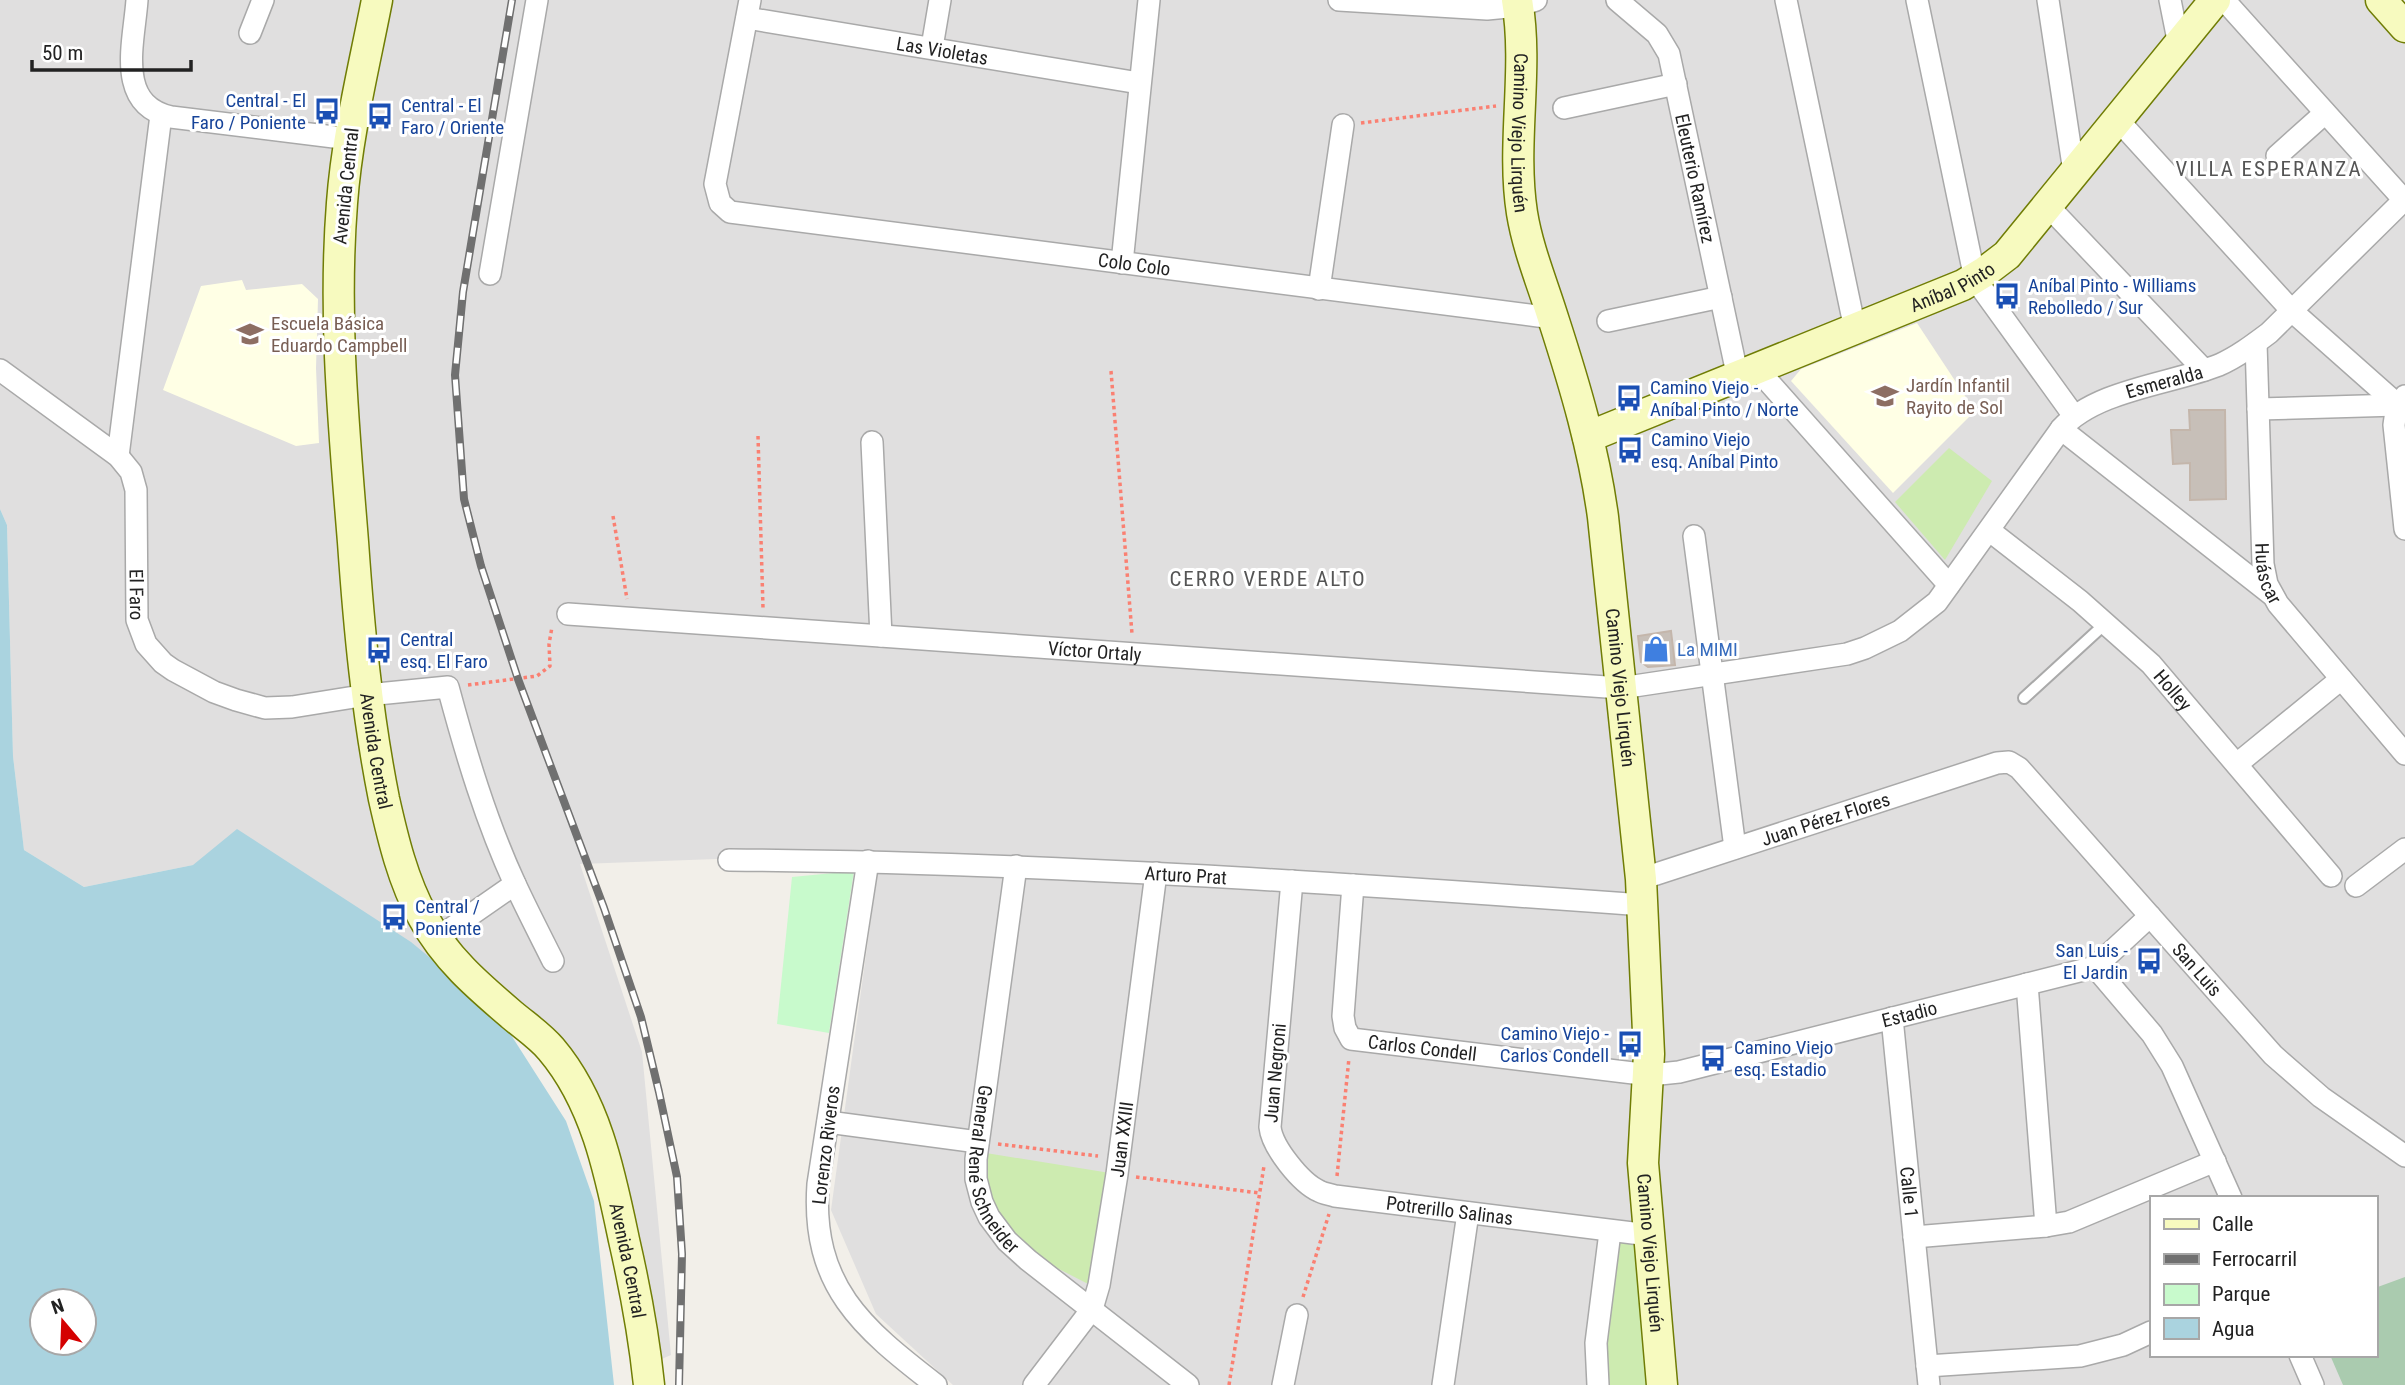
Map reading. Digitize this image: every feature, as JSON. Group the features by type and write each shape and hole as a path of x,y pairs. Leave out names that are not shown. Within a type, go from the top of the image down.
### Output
{"street":[{"path":"137,0 132,81 140,99 153,111 161,115 350,139"},
{"path":"250,33 262,0"},
{"name":"Avenida Central","path":"377,0 350,139 339,242 338,339 356,583 367,695 380,776 396,846 412,894 436,939 475,983 546,1044 559,1059 585,1103 601,1143 619,1214 639,1313 649,1385"},
{"path":"490,274 537,0"},
{"path":"932,47 940,0"},
{"path":"1122,263 1149,0"},
{"path":"1339,0 1487,9 1524,2"},
{"name":"Eleuterio Ramírez","path":"1617,0 1657,34 1669,54 1721,297 1748,374"},
{"path":"1786,0 1855,329"},
{"path":"1917,0 1975,279 2067,423 2272,595"},
{"path":"2048,0 2074,172"},
{"path":"2170,0 2179,45"},
{"name":"Aníbal Pinto","path":"1588,437 1748,374 1975,279 2007,255 2215,0"},
{"path":"2224,0 2405,200"},
{"path":"2381,0 2405,27"},
{"name":"Camino Viejo Lirquén","path":"1524,2 1520,30 1517,164 1523,216 1528,242 1588,437 1603,517 1642,892 1650,1075 1643,1145 1662,1385"},
{"name":"Las Violetas","path":"748,9 932,47 1139,83"},
{"name":"Colo Colo","path":"748,9 715,184 720,203 737,214 1553,318"},
{"path":"1564,108 1676,84"},
{"path":"2277,156 2325,113"},
{"path":"118,456 161,115"},
{"path":"2117,119 2292,311 2402,401"},
{"path":"1320,289 1343,125"},
{"name":"Esmeralda","path":"1713,674 1829,657 1865,648 1900,631 1919,618 1949,585 1990,531 2067,423 2099,402 2204,370 2231,359 2256,343 2405,200"},
{"path":"2047,205 2204,370"},
{"path":"1608,321 1721,297"},
{"name":"Huáscar","path":"2256,343 2263,564 2272,595 2405,754"},
{"name":"El Faro","path":"0,370 118,456 131,472 136,490 137,620 146,644 163,663 214,692 265,708 448,687"},
{"path":"1748,374 1949,585"},
{"path":"2258,409 2402,401"},
{"path":"2402,401 2394,425 2405,529"},
{"path":"872,442 881,636"},
{"name":"Holley","path":"1990,531 2106,623 2167,682 2331,876"},
{"path":"1695,536 1735,848"},
{"name":"Víctor Ortaly","path":"568,614 1621,688 1713,674"},
{"path":"2237,764 2342,679"},
{"path":"448,687 479,795 515,884 553,961"},
{"name":"Juan Pérez Flores","path":"1642,892 1735,848 1997,763 2009,762"},
{"name":"San Luis","path":"2009,762 2019,768 2273,1055 2320,1097 2405,1156"},
{"path":"2356,886 2405,849"},
{"name":"Arturo Prat","path":"729,860 1016,866 1353,884 1642,892"},
{"name":"Lorenzo Riveros","path":"868,861 818,1184 817,1219 824,1257 842,1297 865,1326 894,1353 936,1385"},
{"name":"General René Schneider","path":"1016,866 978,1142 975,1169 978,1191 989,1217 1022,1255 1188,1385"},
{"name":"Juan XXIII","path":"1034,1385 1092,1309 1099,1286 1156,873"},
{"name":"Juan Negroni","path":"1273,1142 1270,1127 1292,881"},
{"path":"436,939 515,884"},
{"name":"Carlos Condell","path":"1353,884 1343,1016 1351,1039 1650,1075"},
{"name":"Estadio","path":"1650,1075 1678,1072 2095,967 2150,916"},
{"path":"2095,967 2163,1050 2230,1196"},
{"path":"2027,984 2046,1226"},
{"name":"Calle 1","path":"1892,1018 1928,1375"},
{"path":"828,1122 978,1142"},
{"name":"Potrerillo Salinas","path":"1273,1142 1283,1157 1320,1192 1335,1196 1649,1235"},
{"path":"1914,1237 2046,1226 2089,1215 2215,1161"},
{"path":"1443,1385 1468,1213"},
{"path":"1598,1385 1596,1343 1610,1232"},
{"path":"1283,1385 1297,1315"},
{"path":"1928,1375 2080,1356 2123,1345 2150,1332"},
{"path":"2301,1357 2313,1385"}],"lane":[{"path":"2024,698 2106,623"}],"path":[{"path":"1343,125 1519,103"},
{"path":"1111,371 1134,653"},
{"path":"758,436 763,628"},
{"path":"613,516 630,619"},
{"path":"448,687 537,676 550,666 549,644 553,615 568,614"},
{"path":"978,1142 1259,1193"},
{"name":"Juan Negroni","path":"1228,1385 1266,1152 1273,1142"}],"shaded area":[{"path":"0,0 2366,0 2405,41 2405,1385 953,1385 876,1314 831,1210 880,853 580,864 642,1052 671,1355 657,1361 559,1043 193,865 84,887 24,850 13,756 7,525 0,509"},
{"name":"Escuela Básica Eduardo Campbell","path":"242,280 246,290 302,284 318,299 316,368 319,443 296,446 163,390 201,286"},
{"name":"Jardín Infantil Rayito de Sol","path":"1917,323 1975,411 1893,493 1791,381 1801,369"},
{"path":"2405,1277 2405,1385 2343,1385 2331,1357 2377,1357 2377,1287"}],"green space":[{"path":"1949,448 1992,481 1945,560 1895,502"},
{"path":"854,871 829,1033 777,1024 792,877"},
{"path":"986,1153 1110,1173 1092,1286 1022,1250 990,1210 985,1180"},
{"path":"1615,1242 1634,1242 1647,1385 1604,1385"}],"water":[{"path":"0,509 7,525 13,756 24,850 84,887 193,865 237,829 411,942 497,1013 566,1121 594,1201 614,1385 0,1385"}],"building":[{"path":"2189,410 2225,410 2226,499 2190,500 2190,463 2173,464 2171,430 2190,430"},
{"name":"La MIMI","path":"1671,631 1675,665 1648,667 1641,662 1638,636"}],"railway":[{"path":"512,0 463,292 455,375 464,499 481,566 518,679 604,908 641,1017 677,1177 682,1254 679,1385"}],"place":[{"name":"Central - El Faro / Poniente","path":"327,111"},
{"name":"Central - El Faro / Oriente","path":"380,116"},
{"name":"Aníbal Pinto - Williams Rebolledo / Sur","path":"2007,296"},
{"name":"Escuela Básica Eduardo Campbell","path":"250,334"},
{"name":"Jardín Infantil Rayito de Sol","path":"1885,396"},
{"name":"Camino Viejo - Aníbal Pinto / Norte","path":"1629,398"},
{"name":"Camino Viejo esq. Aníbal Pinto","path":"1630,450"},
{"name":"La MIMI","path":"1656,649"},
{"name":"Central esq. El Faro","path":"379,650"},
{"name":"Central / Poniente","path":"394,917"},
{"name":"San Luis - El Jardin","path":"2149,961"},
{"name":"Camino Viejo - Carlos Condell","path":"1630,1044"},
{"name":"Camino Viejo esq. Estadio","path":"1713,1058"}],"district":[{"name":"VILLA ESPERANZA","path":"2269,169"},
{"name":"CERRO VERDE ALTO","path":"1268,579"}]}
